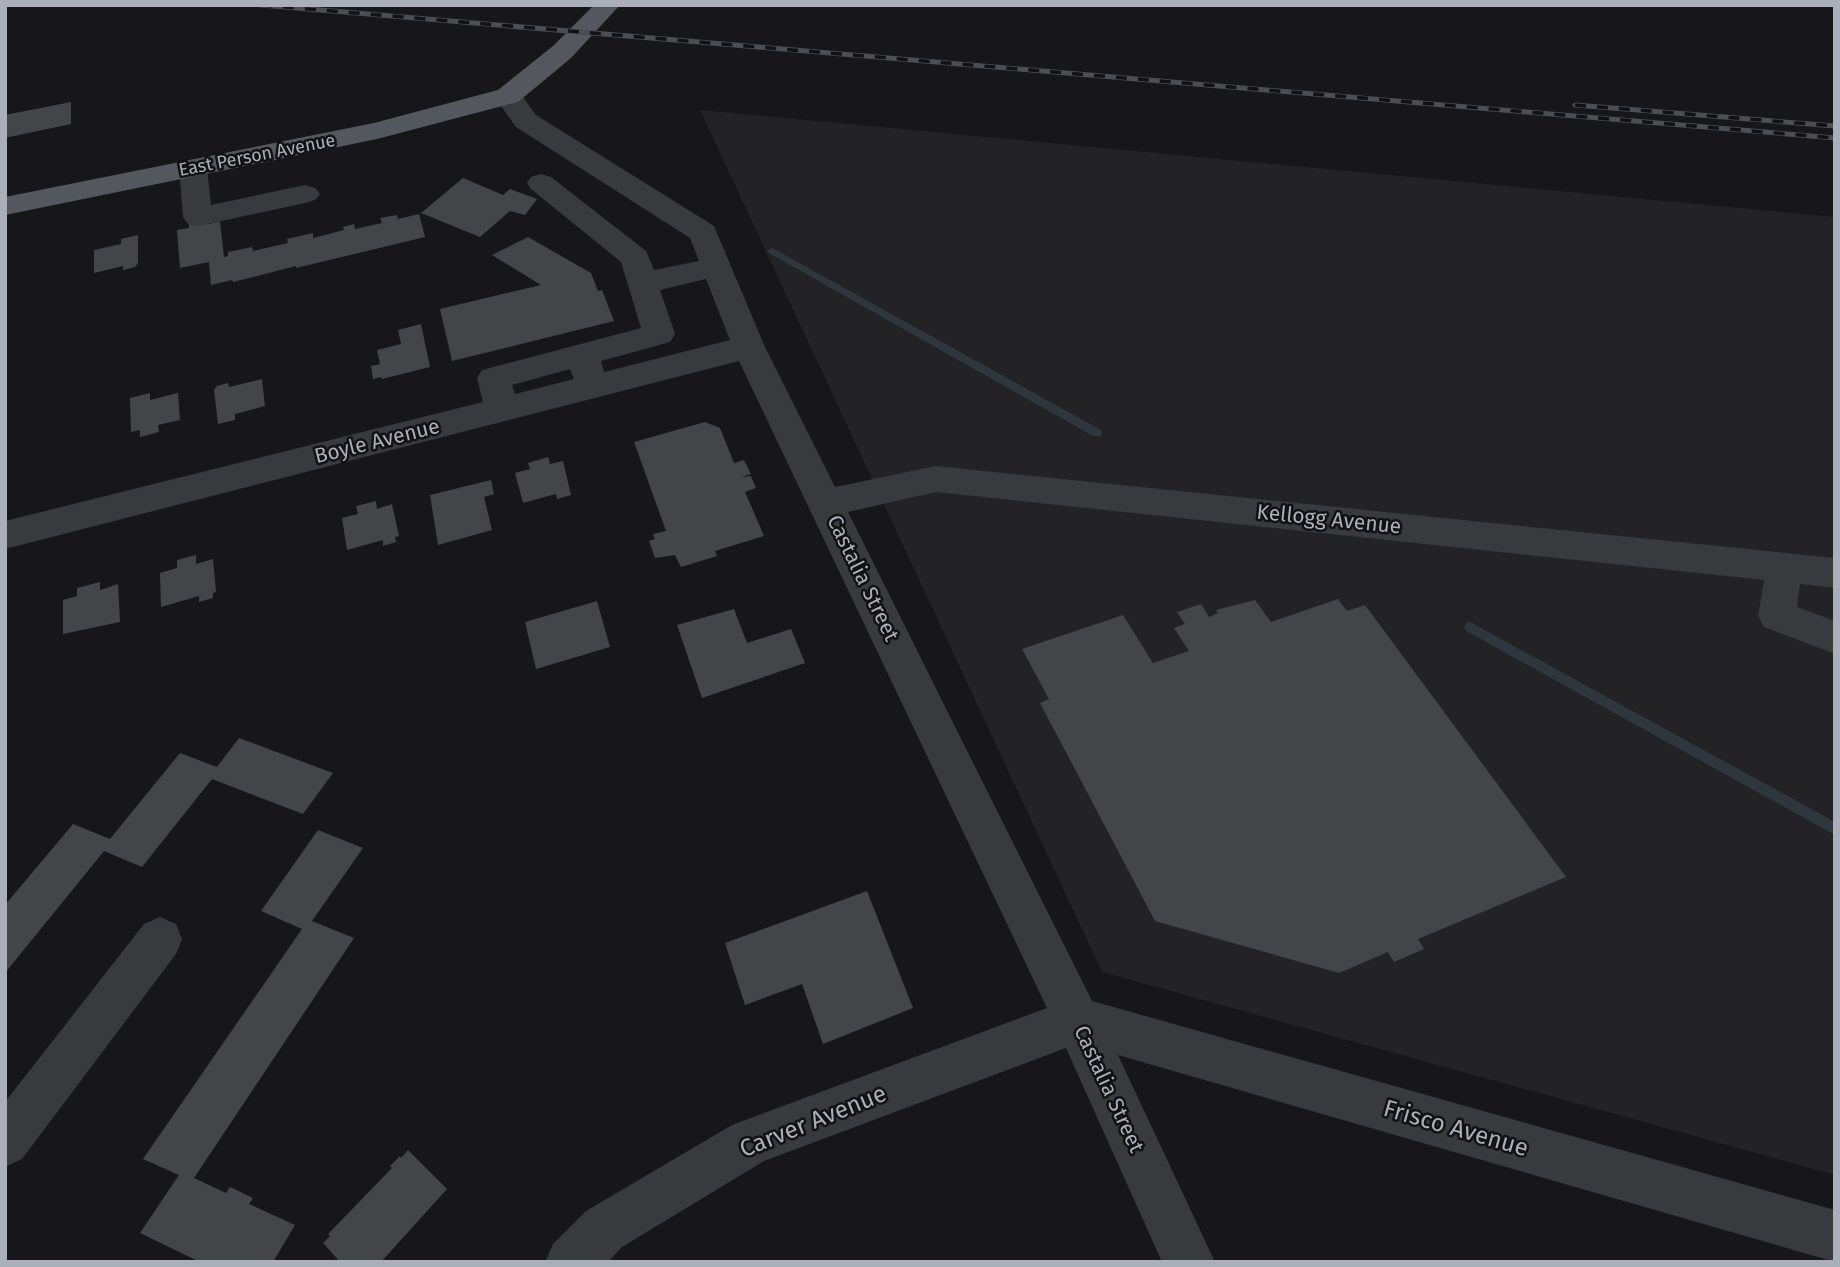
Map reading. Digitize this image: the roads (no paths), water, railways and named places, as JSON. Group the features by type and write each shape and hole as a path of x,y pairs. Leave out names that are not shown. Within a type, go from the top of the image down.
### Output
{"main road":[{"path":"508,96 562,52 608,5"},
{"name":"East Person Avenue","path":"5,206 377,131 508,96"}],"street":[{"name":"Castalia Street","path":"508,96 526,121 703,233 749,347 1077,1020 1189,1262"},
{"path":"193,168 198,217 305,194"},
{"path":"502,409 494,378 659,334 635,258 541,183"},
{"path":"597,228 648,198"},
{"path":"642,283 717,267"},
{"name":"Boyle Avenue","path":"5,535 749,347"},
{"path":"582,354 593,386"},
{"name":"Kellogg Avenue","path":"826,503 936,479 1835,573"},
{"path":"1784,568 1777,616 1835,638"},
{"path":"5,1142 160,939"},
{"name":"Frisco Avenue","path":"1077,1020 1835,1236"},
{"name":"Carver Avenue","path":"571,1262 604,1228 749,1142 1077,1020"}],"waterway":[{"path":"772,251 1097,433"},
{"path":"1470,627 1835,829"}],"railway":[{"path":"261,5 1835,138"},
{"path":"1575,105 1835,126"}]}
